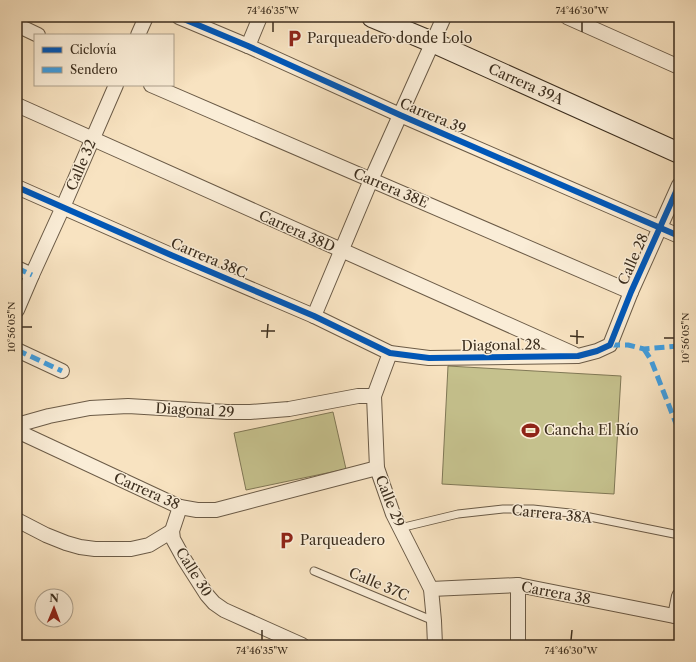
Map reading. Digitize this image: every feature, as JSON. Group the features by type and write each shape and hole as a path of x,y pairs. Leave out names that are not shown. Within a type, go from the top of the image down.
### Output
{"street":[{"path":"138,34 146,17"},
{"name":"Carrera 39","path":"179,17 679,236"},
{"path":"248,46 260,17"},
{"name":"Carrera 39A","path":"372,17 432,42 679,153"},
{"path":"314,316 400,115 444,17"},
{"path":"567,17 679,67"},
{"path":"17,26 36,34"},
{"name":"Calle 32","path":"17,310 116,86"},
{"name":"Carrera 38E","path":"153,86 632,292"},
{"name":"Carrera 38D","path":"17,105 578,356"},
{"name":"Calle 28","path":"610,345 679,185"},
{"name":"Carrera 38C","path":"17,187 314,316 390,353"},
{"path":"17,268 32,275"},
{"name":"Diagonal 28","path":"390,353 428,358 578,356 598,351 610,345"},
{"path":"17,350 62,371"},
{"name":"Calle 29","path":"390,353 374,396 377,468 393,514 431,589 435,645"},
{"name":"Diagonal 29","path":"17,425 49,416 90,408 128,406 250,412 289,409 358,396 374,396"},
{"name":"Carrera 38","path":"17,431 180,507 197,510 216,510 377,468"},
{"name":"Calle 30","path":"180,507 172,531 173,539 184,559 214,603 224,610 302,645"},
{"path":"17,520 46,535 66,543 95,549 131,549 149,545 172,531"},
{"path":"518,585 518,645"},
{"name":"Carrera 38","path":"431,589 518,585 677,617"},
{"path":"677,617 679,596"}],"lane":[{"name":"Carrera 38A","path":"400,528 458,514 503,509 533,509 570,513 679,534"},
{"name":"Calle 37C","path":"314,571 434,622"}],"shaded area":[{"name":"Cancha El Río","path":"448,366 621,376 614,494 442,484"},
{"path":"333,412 346,469 246,490 234,433"}],"marked path":[{"path":"17,268 32,275"},
{"path":"610,345 628,345 644,349 679,346"},
{"path":"644,349 651,360 679,430"},
{"path":"17,350 62,371"}],"cycle path":[{"path":"179,17 679,236"},
{"path":"17,187 314,316 390,353 429,358 578,356 597,351 610,345 631,292 679,185"}],"place":[{"name":"Parqueadero donde Lolo","path":"294,38"},
{"name":"Cancha El Río","path":"531,430"},
{"name":"Parqueadero","path":"287,540"}]}
